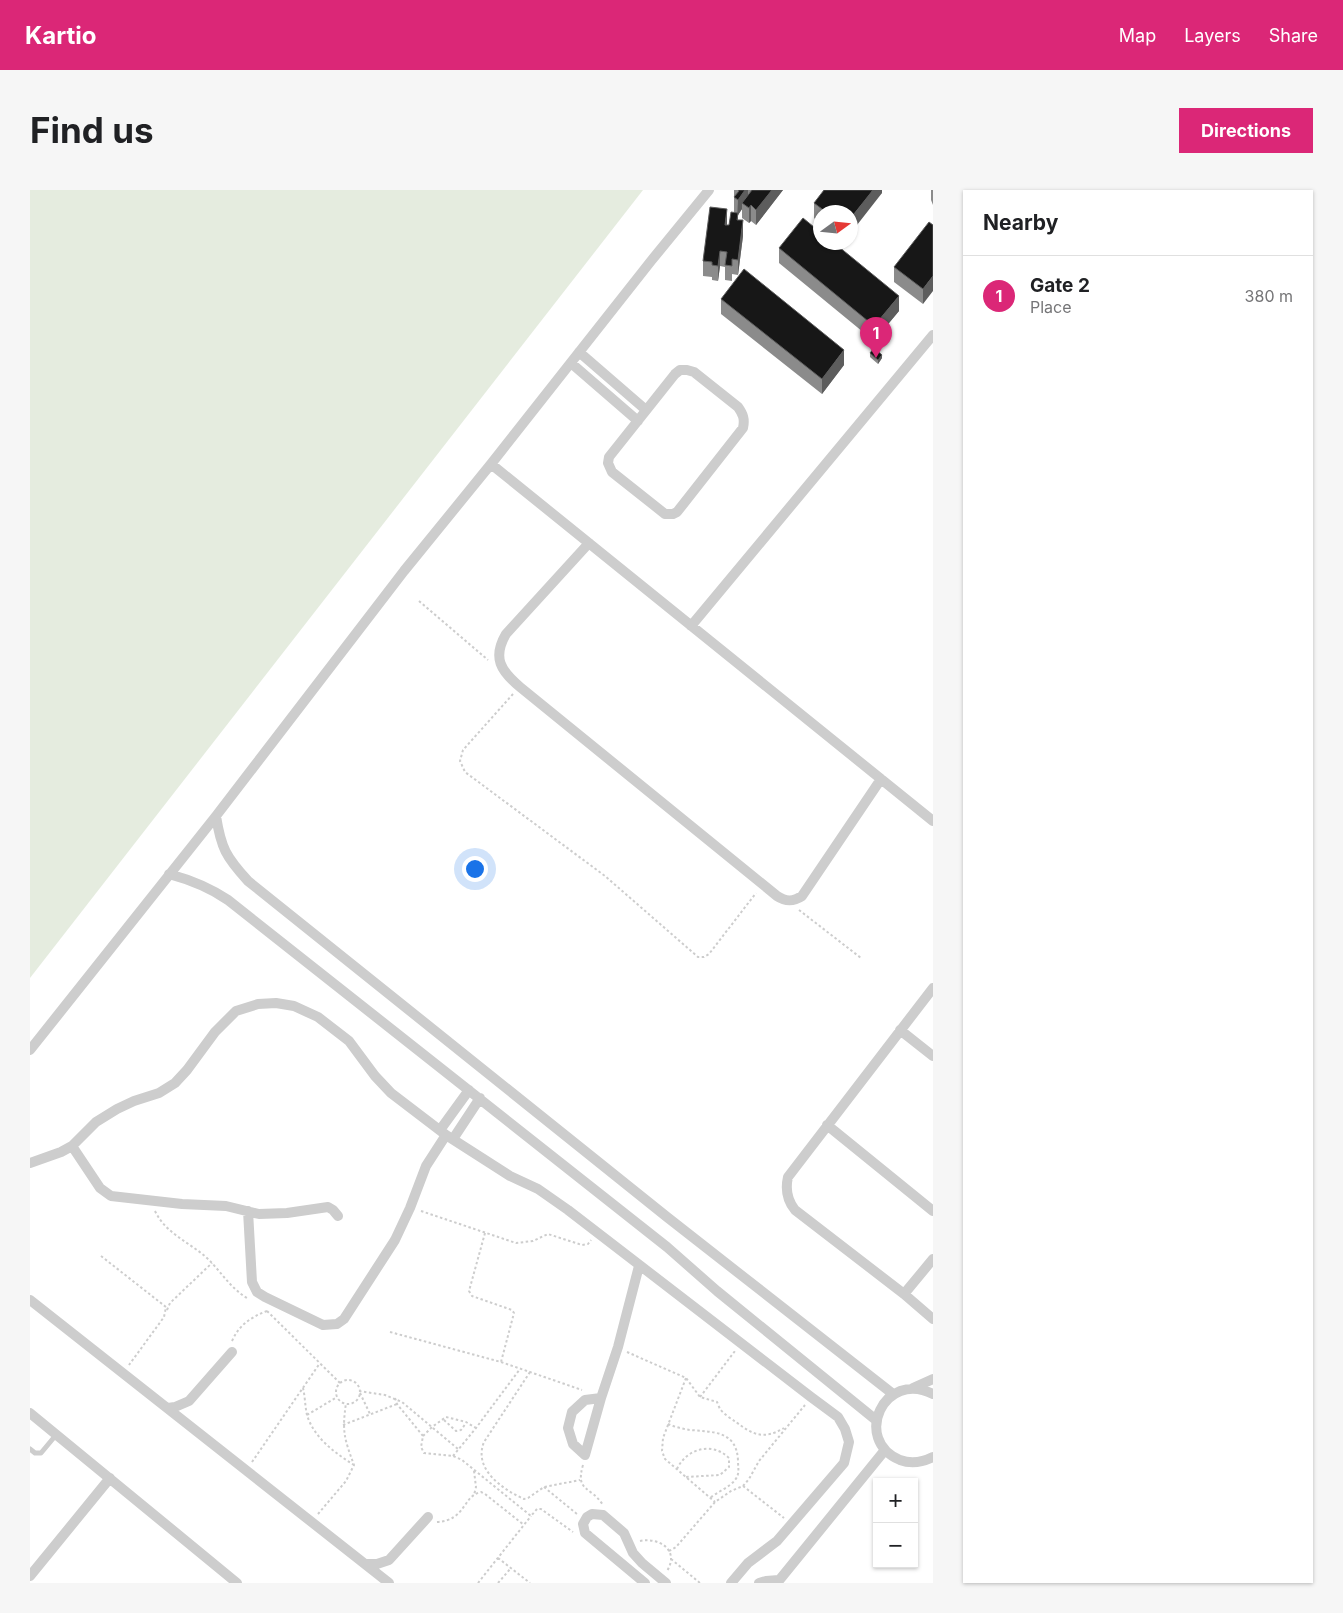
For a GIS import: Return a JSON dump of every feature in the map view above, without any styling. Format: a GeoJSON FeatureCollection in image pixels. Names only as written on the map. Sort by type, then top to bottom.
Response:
{"type":"FeatureCollection","features":[{"type":"Feature","properties":{"kind":"street"},"geometry":{"type":"LineString","coordinates":[[30,1050],[216,816],[404,571],[709,190]]}},
{"type":"Feature","properties":{"kind":"street"},"geometry":{"type":"LineString","coordinates":[[691,626],[933,335]]}},
{"type":"Feature","properties":{"kind":"street"},"geometry":{"type":"LineString","coordinates":[[579,352],[646,410]]}},
{"type":"Feature","properties":{"kind":"street"},"geometry":{"type":"LineString","coordinates":[[570,363],[638,420]]}},
{"type":"Feature","properties":{"kind":"street"},"geometry":{"type":"LineString","coordinates":[[680,370],[687,370],[694,372],[738,407],[744,420],[743,428],[677,512],[665,514],[609,468],[610,458],[638,420],[675,374],[680,370]]}},
{"type":"Feature","properties":{"kind":"street"},"geometry":{"type":"LineString","coordinates":[[491,464],[933,821]]}},
{"type":"Feature","properties":{"kind":"street"},"geometry":{"type":"LineString","coordinates":[[589,543],[530,607],[503,640],[500,658],[505,675],[763,884],[787,901],[792,901],[802,896],[881,780]]}},
{"type":"Feature","properties":{"kind":"street"},"geometry":{"type":"LineString","coordinates":[[216,816],[220,840],[231,862],[248,881],[674,1223],[893,1394]]}},
{"type":"Feature","properties":{"kind":"street"},"geometry":{"type":"LineString","coordinates":[[169,874],[190,879],[228,900],[667,1247],[717,1291],[876,1420]]}},
{"type":"Feature","properties":{"kind":"street"},"geometry":{"type":"LineString","coordinates":[[933,988],[827,1125],[788,1178],[786,1186],[790,1204],[795,1210],[904,1294],[933,1319]]}},
{"type":"Feature","properties":{"kind":"street"},"geometry":{"type":"LineString","coordinates":[[30,1163],[72,1146],[96,1122],[116,1109],[159,1093],[175,1083],[230,1014],[242,1008],[267,1003],[294,1006],[318,1017],[349,1041],[382,1085],[446,1135],[510,1176],[538,1188],[812,1397],[842,1423],[848,1436],[848,1449],[844,1463],[777,1541],[748,1563],[730,1583]]}},
{"type":"Feature","properties":{"kind":"street"},"geometry":{"type":"LineString","coordinates":[[900,1030],[933,1056]]}},
{"type":"Feature","properties":{"kind":"street"},"geometry":{"type":"LineString","coordinates":[[248,1211],[252,1282],[257,1292],[323,1324],[337,1324],[348,1314],[395,1240],[426,1166],[446,1135],[469,1090]]}},
{"type":"Feature","properties":{"kind":"street"},"geometry":{"type":"LineString","coordinates":[[446,1135],[480,1098]]}},
{"type":"Feature","properties":{"kind":"street"},"geometry":{"type":"LineString","coordinates":[[827,1125],[933,1210]]}},
{"type":"Feature","properties":{"kind":"street"},"geometry":{"type":"LineString","coordinates":[[72,1146],[105,1192],[111,1196],[226,1206],[259,1214],[328,1207],[338,1216]]}},
{"type":"Feature","properties":{"kind":"street"},"geometry":{"type":"LineString","coordinates":[[904,1294],[933,1259]]}},
{"type":"Feature","properties":{"kind":"street"},"geometry":{"type":"LineString","coordinates":[[601,1398],[585,1400],[572,1412],[568,1428],[573,1444],[585,1455],[618,1347],[639,1266]]}},
{"type":"Feature","properties":{"kind":"street"},"geometry":{"type":"LineString","coordinates":[[30,1300],[390,1583]]}},
{"type":"Feature","properties":{"kind":"street"},"geometry":{"type":"LineString","coordinates":[[168,1408],[189,1401],[229,1356]]}},
{"type":"Feature","properties":{"kind":"street"},"geometry":{"type":"LineString","coordinates":[[913,1388],[933,1379]]}},
{"type":"Feature","properties":{"kind":"street"},"geometry":{"type":"LineString","coordinates":[[933,1394],[923,1389],[903,1389],[893,1394],[882,1406],[876,1420],[878,1436],[891,1455],[905,1462],[916,1462],[933,1457]]}},
{"type":"Feature","properties":{"kind":"street"},"geometry":{"type":"LineString","coordinates":[[189,1401],[192,1427]]}},
{"type":"Feature","properties":{"kind":"street"},"geometry":{"type":"LineString","coordinates":[[30,1413],[236,1583]]}},
{"type":"Feature","properties":{"kind":"street"},"geometry":{"type":"LineString","coordinates":[[759,1583],[766,1580],[778,1581],[886,1450]]}},
{"type":"Feature","properties":{"kind":"street"},"geometry":{"type":"LineString","coordinates":[[30,1576],[110,1478]]}},
{"type":"Feature","properties":{"kind":"street"},"geometry":{"type":"LineString","coordinates":[[645,1583],[590,1537],[583,1529],[584,1520],[592,1514],[603,1516],[624,1533],[630,1547],[642,1563],[663,1581]]}},
{"type":"Feature","properties":{"kind":"street"},"geometry":{"type":"LineString","coordinates":[[365,1564],[377,1564],[389,1560],[425,1520]]}},
{"type":"Feature","properties":{"kind":"street"},"geometry":{"type":"LineString","coordinates":[[617,1560],[630,1547]]}},
{"type":"Feature","properties":{"kind":"street"},"geometry":{"type":"LineString","coordinates":[[389,1560],[388,1572],[390,1583]]}},
{"type":"Feature","properties":{"kind":"lane"},"geometry":{"type":"LineString","coordinates":[[30,1449],[38,1454],[41,1453],[56,1434]]}},
{"type":"Feature","properties":{"kind":"path"},"geometry":{"type":"LineString","coordinates":[[419,601],[491,663]]}},
{"type":"Feature","properties":{"kind":"path"},"geometry":{"type":"LineString","coordinates":[[520,687],[463,750],[460,761],[465,772],[605,876],[698,957],[704,957],[709,954],[763,884]]}},
{"type":"Feature","properties":{"kind":"path"},"geometry":{"type":"LineString","coordinates":[[787,901],[861,958]]}},
{"type":"Feature","properties":{"kind":"path"},"geometry":{"type":"LineString","coordinates":[[152,1200],[158,1217],[170,1231],[195,1248],[212,1263],[229,1284],[252,1300]]}},
{"type":"Feature","properties":{"kind":"path"},"geometry":{"type":"LineString","coordinates":[[410,1208],[516,1243],[533,1241],[548,1234],[582,1245],[590,1242],[594,1231]]}},
{"type":"Feature","properties":{"kind":"path"},"geometry":{"type":"LineString","coordinates":[[485,1233],[468,1291],[472,1296],[512,1310],[514,1313],[500,1362]]}},
{"type":"Feature","properties":{"kind":"path"},"geometry":{"type":"LineString","coordinates":[[101,1256],[163,1304],[166,1312]]}},
{"type":"Feature","properties":{"kind":"path"},"geometry":{"type":"LineString","coordinates":[[123,1373],[164,1317],[170,1302],[212,1263]]}},
{"type":"Feature","properties":{"kind":"path"},"geometry":{"type":"LineString","coordinates":[[262,1304],[340,1383]]}},
{"type":"Feature","properties":{"kind":"path"},"geometry":{"type":"LineString","coordinates":[[229,1356],[229,1346],[240,1329],[255,1316],[268,1311]]}},
{"type":"Feature","properties":{"kind":"path"},"geometry":{"type":"LineString","coordinates":[[390,1332],[520,1368],[584,1391]]}},
{"type":"Feature","properties":{"kind":"path"},"geometry":{"type":"LineString","coordinates":[[700,1397],[741,1344]]}},
{"type":"Feature","properties":{"kind":"path"},"geometry":{"type":"LineString","coordinates":[[618,1347],[686,1378],[700,1397],[717,1402],[720,1409],[750,1433],[763,1436],[775,1434],[786,1427]]}},
{"type":"Feature","properties":{"kind":"path"},"geometry":{"type":"LineString","coordinates":[[246,1470],[320,1363]]}},
{"type":"Feature","properties":{"kind":"path"},"geometry":{"type":"LineString","coordinates":[[452,1456],[476,1428],[520,1368]]}},
{"type":"Feature","properties":{"kind":"path"},"geometry":{"type":"LineString","coordinates":[[530,1372],[484,1442],[481,1453],[486,1471],[497,1483],[521,1498],[528,1498],[544,1487],[580,1480]]}},
{"type":"Feature","properties":{"kind":"path"},"geometry":{"type":"LineString","coordinates":[[686,1378],[662,1442],[662,1451],[666,1459],[715,1502]]}},
{"type":"Feature","properties":{"kind":"path"},"geometry":{"type":"LineString","coordinates":[[337,1397],[337,1388],[340,1383],[352,1380],[356,1383],[370,1414]]}},
{"type":"Feature","properties":{"kind":"path"},"geometry":{"type":"LineString","coordinates":[[303,1387],[307,1415],[318,1436],[334,1453],[354,1465]]}},
{"type":"Feature","properties":{"kind":"path"},"geometry":{"type":"LineString","coordinates":[[359,1391],[394,1398],[408,1407],[458,1448]]}},
{"type":"Feature","properties":{"kind":"path"},"geometry":{"type":"LineString","coordinates":[[337,1397],[346,1403],[353,1402],[359,1391]]}},
{"type":"Feature","properties":{"kind":"path"},"geometry":{"type":"LineString","coordinates":[[307,1415],[337,1397]]}},
{"type":"Feature","properties":{"kind":"path"},"geometry":{"type":"LineString","coordinates":[[669,1551],[676,1546],[715,1502],[730,1491],[743,1486],[759,1461],[812,1397]]}},
{"type":"Feature","properties":{"kind":"path"},"geometry":{"type":"LineString","coordinates":[[394,1398],[423,1436]]}},
{"type":"Feature","properties":{"kind":"path"},"geometry":{"type":"LineString","coordinates":[[312,1522],[346,1481],[354,1465],[344,1438],[343,1425],[346,1403]]}},
{"type":"Feature","properties":{"kind":"path"},"geometry":{"type":"LineString","coordinates":[[343,1425],[397,1404]]}},
{"type":"Feature","properties":{"kind":"path"},"geometry":{"type":"LineString","coordinates":[[476,1428],[466,1422],[446,1417],[423,1436],[421,1447],[424,1453],[452,1456],[462,1460],[531,1516]]}},
{"type":"Feature","properties":{"kind":"path"},"geometry":{"type":"LineString","coordinates":[[444,1420],[456,1431],[461,1430],[466,1422]]}},
{"type":"Feature","properties":{"kind":"path"},"geometry":{"type":"LineString","coordinates":[[668,1424],[683,1429],[707,1430],[719,1433],[729,1439],[736,1448],[739,1473],[736,1479],[710,1498]]}},
{"type":"Feature","properties":{"kind":"path"},"geometry":{"type":"LineString","coordinates":[[677,1469],[680,1461],[695,1450],[712,1449],[724,1453],[729,1458],[729,1467],[724,1473],[686,1477]]}},
{"type":"Feature","properties":{"kind":"path"},"geometry":{"type":"LineString","coordinates":[[585,1455],[580,1480],[602,1503],[604,1508],[603,1516]]}},
{"type":"Feature","properties":{"kind":"path"},"geometry":{"type":"LineString","coordinates":[[425,1520],[451,1520],[456,1517],[474,1495],[476,1478],[473,1470]]}},
{"type":"Feature","properties":{"kind":"path"},"geometry":{"type":"LineString","coordinates":[[743,1486],[791,1523]]}},
{"type":"Feature","properties":{"kind":"path"},"geometry":{"type":"LineString","coordinates":[[544,1487],[584,1520]]}},
{"type":"Feature","properties":{"kind":"path"},"geometry":{"type":"LineString","coordinates":[[474,1495],[481,1492],[485,1494],[524,1525]]}},
{"type":"Feature","properties":{"kind":"path"},"geometry":{"type":"LineString","coordinates":[[478,1583],[537,1509],[541,1509],[571,1531],[590,1537]]}},
{"type":"Feature","properties":{"kind":"path"},"geometry":{"type":"LineString","coordinates":[[630,1547],[641,1541],[654,1540],[661,1543],[669,1551],[671,1560],[669,1570],[663,1581]]}},
{"type":"Feature","properties":{"kind":"path"},"geometry":{"type":"LineString","coordinates":[[498,1558],[530,1583]]}},
{"type":"Feature","properties":{"kind":"path"},"geometry":{"type":"LineString","coordinates":[[671,1560],[700,1583]]}},
{"type":"Feature","properties":{"kind":"path"},"geometry":{"type":"LineString","coordinates":[[498,1583],[510,1568]]}},
{"type":"Feature","properties":{"kind":"shaded area"},"geometry":{"type":"Polygon","coordinates":[[[30,190],[643,190],[30,978],[30,190]]]}},
{"type":"Feature","properties":{"kind":"building"},"geometry":{"type":"Polygon","coordinates":[[[738,190],[745,190],[738,200],[734,197],[738,190]]]}},
{"type":"Feature","properties":{"kind":"building"},"geometry":{"type":"Polygon","coordinates":[[[752,190],[772,190],[756,210],[751,205],[749,208],[742,203],[752,190]]]}},
{"type":"Feature","properties":{"kind":"building"},"geometry":{"type":"Polygon","coordinates":[[[824,190],[873,190],[858,209],[858,205],[817,205],[814,203],[824,190]]]}},
{"type":"Feature","properties":{"kind":"building"},"geometry":{"type":"Polygon","coordinates":[[[710,207],[727,209],[725,225],[729,225],[731,212],[738,213],[737,220],[743,220],[738,260],[732,259],[732,266],[725,265],[727,252],[720,251],[718,266],[712,265],[712,262],[703,261],[710,207]]]}},
{"type":"Feature","properties":{"kind":"building"},"geometry":{"type":"Polygon","coordinates":[[[803,218],[813,226],[813,250],[843,250],[899,296],[874,326],[779,248],[803,218]]]}},
{"type":"Feature","properties":{"kind":"building"},"geometry":{"type":"Polygon","coordinates":[[[929,222],[933,225],[933,276],[923,289],[894,267],[929,222]]]}},
{"type":"Feature","properties":{"kind":"building"},"geometry":{"type":"Polygon","coordinates":[[[744,269],[844,350],[822,379],[721,299],[744,269]]]}},
{"type":"Feature","properties":{"kind":"building"},"geometry":{"type":"Polygon","coordinates":[[[874,348],[882,355],[878,360],[870,353],[874,348]]]}},
{"type":"Feature","properties":{"kind":"place","name":"Gate 2"},"geometry":{"type":"Point","coordinates":[876,358]}}]}
